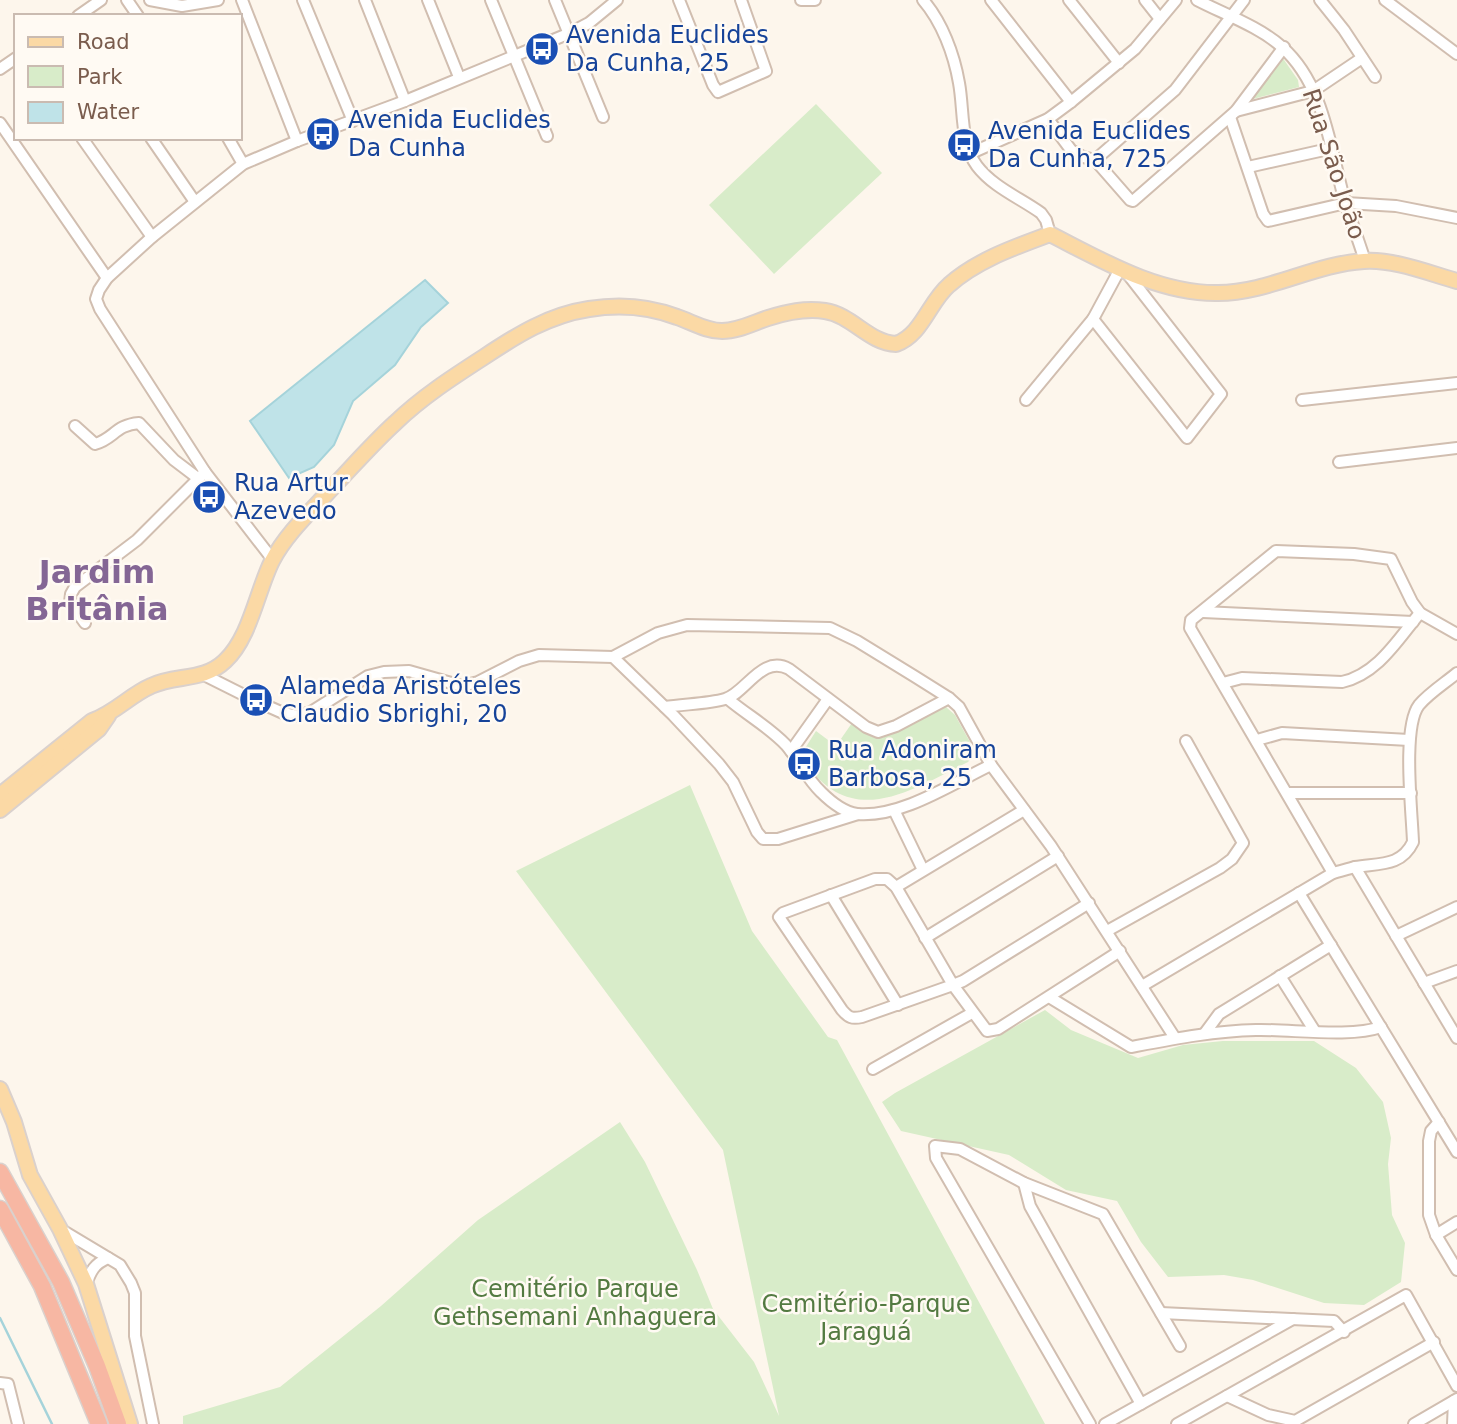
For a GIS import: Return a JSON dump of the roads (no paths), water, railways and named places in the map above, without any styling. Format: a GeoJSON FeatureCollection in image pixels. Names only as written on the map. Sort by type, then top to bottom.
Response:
{"type":"FeatureCollection","features":[{"type":"Feature","properties":{"kind":"highway"},"geometry":{"type":"LineString","coordinates":[[0,1172],[61,1282],[97,1366],[118,1424]]}},
{"type":"Feature","properties":{"kind":"highway"},"geometry":{"type":"LineString","coordinates":[[0,1209],[42,1286],[99,1424]]}},
{"type":"Feature","properties":{"kind":"main road"},"geometry":{"type":"LineString","coordinates":[[0,795],[92,721],[108,716],[149,686],[204,675],[226,660],[235,648],[273,560],[320,501],[396,421],[440,385],[515,336],[550,318],[590,308],[639,306],[721,331],[740,328],[780,314],[810,309],[845,317],[876,338],[896,344],[911,335],[942,291],[963,274],[995,256],[1050,234],[1122,269],[1191,292],[1238,292],[1365,261],[1391,264],[1457,281]]}},
{"type":"Feature","properties":{"kind":"main road"},"geometry":{"type":"LineString","coordinates":[[0,810],[99,729],[108,716]]}},
{"type":"Feature","properties":{"kind":"main road"},"geometry":{"type":"LineString","coordinates":[[0,1089],[14,1122],[30,1175],[60,1228],[86,1284],[130,1424]]}},
{"type":"Feature","properties":{"kind":"street"},"geometry":{"type":"LineString","coordinates":[[81,14],[101,0]]}},
{"type":"Feature","properties":{"kind":"street"},"geometry":{"type":"LineString","coordinates":[[150,0],[184,11],[218,0]]}},
{"type":"Feature","properties":{"kind":"street"},"geometry":{"type":"LineString","coordinates":[[242,0],[297,141]]}},
{"type":"Feature","properties":{"kind":"street"},"geometry":{"type":"LineString","coordinates":[[303,0],[353,121]]}},
{"type":"Feature","properties":{"kind":"street"},"geometry":{"type":"LineString","coordinates":[[365,0],[405,101]]}},
{"type":"Feature","properties":{"kind":"street"},"geometry":{"type":"LineString","coordinates":[[428,0],[460,77]]}},
{"type":"Feature","properties":{"kind":"street"},"geometry":{"type":"LineString","coordinates":[[491,0],[547,136]]}},
{"type":"Feature","properties":{"kind":"street"},"geometry":{"type":"LineString","coordinates":[[555,0],[603,117]]}},
{"type":"Feature","properties":{"kind":"street"},"geometry":{"type":"LineString","coordinates":[[273,560],[202,475],[100,309],[96,299],[99,290],[107,278],[152,237],[243,164],[570,33],[589,23],[617,0]]}},
{"type":"Feature","properties":{"kind":"street"},"geometry":{"type":"LineString","coordinates":[[679,0],[718,92],[765,72],[741,0]]}},
{"type":"Feature","properties":{"kind":"street"},"geometry":{"type":"LineString","coordinates":[[802,0],[815,0]]}},
{"type":"Feature","properties":{"kind":"street"},"geometry":{"type":"LineString","coordinates":[[923,0],[936,17],[954,62],[969,153],[993,183],[1041,213],[1046,219],[1050,234]]}},
{"type":"Feature","properties":{"kind":"street"},"geometry":{"type":"LineString","coordinates":[[991,0],[1071,102]]}},
{"type":"Feature","properties":{"kind":"street"},"geometry":{"type":"LineString","coordinates":[[1069,0],[1119,63]]}},
{"type":"Feature","properties":{"kind":"street"},"geometry":{"type":"LineString","coordinates":[[1145,0],[1160,19]]}},
{"type":"Feature","properties":{"kind":"street"},"geometry":{"type":"LineString","coordinates":[[969,153],[1048,119],[1135,49],[1176,0]]}},
{"type":"Feature","properties":{"kind":"street","name":"Rua São João"},"geometry":{"type":"LineString","coordinates":[[1197,0],[1271,38],[1284,47],[1294,60],[1313,91],[1333,148],[1346,203],[1365,261]]}},
{"type":"Feature","properties":{"kind":"street"},"geometry":{"type":"LineString","coordinates":[[1095,160],[1170,96],[1244,0]]}},
{"type":"Feature","properties":{"kind":"street"},"geometry":{"type":"LineString","coordinates":[[1320,0],[1375,77]]}},
{"type":"Feature","properties":{"kind":"street"},"geometry":{"type":"LineString","coordinates":[[1385,0],[1398,4],[1457,54]]}},
{"type":"Feature","properties":{"kind":"street"},"geometry":{"type":"LineString","coordinates":[[1048,119],[1071,150],[1095,160],[1130,201],[1133,201],[1233,114],[1284,47]]}},
{"type":"Feature","properties":{"kind":"street"},"geometry":{"type":"LineString","coordinates":[[1233,114],[1313,91],[1362,58]]}},
{"type":"Feature","properties":{"kind":"street"},"geometry":{"type":"LineString","coordinates":[[1233,114],[1263,214],[1269,221],[1346,203],[1396,206],[1457,218]]}},
{"type":"Feature","properties":{"kind":"street"},"geometry":{"type":"LineString","coordinates":[[0,124],[107,278]]}},
{"type":"Feature","properties":{"kind":"street"},"geometry":{"type":"LineString","coordinates":[[83,140],[152,237]]}},
{"type":"Feature","properties":{"kind":"street"},"geometry":{"type":"LineString","coordinates":[[152,140],[195,202]]}},
{"type":"Feature","properties":{"kind":"street"},"geometry":{"type":"LineString","coordinates":[[229,140],[243,164]]}},
{"type":"Feature","properties":{"kind":"street"},"geometry":{"type":"LineString","coordinates":[[1248,167],[1333,148]]}},
{"type":"Feature","properties":{"kind":"street"},"geometry":{"type":"LineString","coordinates":[[1026,400],[1093,319],[1122,269],[1221,394],[1187,438],[1093,319]]}},
{"type":"Feature","properties":{"kind":"street"},"geometry":{"type":"LineString","coordinates":[[1302,400],[1457,383]]}},
{"type":"Feature","properties":{"kind":"street"},"geometry":{"type":"LineString","coordinates":[[75,426],[95,444],[104,442],[125,424],[139,423],[174,460],[202,475]]}},
{"type":"Feature","properties":{"kind":"street"},"geometry":{"type":"LineString","coordinates":[[1339,463],[1457,448]]}},
{"type":"Feature","properties":{"kind":"street"},"geometry":{"type":"LineString","coordinates":[[85,623],[70,602],[75,587],[137,540],[202,475]]}},
{"type":"Feature","properties":{"kind":"street"},"geometry":{"type":"LineString","coordinates":[[1333,873],[1191,628],[1191,620],[1276,551],[1354,554],[1391,559],[1417,618]]}},
{"type":"Feature","properties":{"kind":"street"},"geometry":{"type":"LineString","coordinates":[[1203,612],[1417,618],[1457,634]]}},
{"type":"Feature","properties":{"kind":"street"},"geometry":{"type":"LineString","coordinates":[[1223,683],[1242,678],[1342,682],[1350,680],[1375,666],[1417,618]]}},
{"type":"Feature","properties":{"kind":"street"},"geometry":{"type":"LineString","coordinates":[[204,675],[283,713],[297,716],[312,712],[368,676],[384,672],[409,671],[462,686],[478,682],[539,655],[613,657],[658,633],[687,625],[818,626],[844,634],[949,698],[959,707],[991,765],[1058,856],[1175,1038]]}},
{"type":"Feature","properties":{"kind":"street"},"geometry":{"type":"LineString","coordinates":[[613,657],[726,772],[757,832],[764,839],[778,839],[858,814],[894,810],[991,765]]}},
{"type":"Feature","properties":{"kind":"street"},"geometry":{"type":"LineString","coordinates":[[665,707],[728,699],[768,667],[778,665],[789,669],[866,727],[878,732],[896,726],[949,698]]}},
{"type":"Feature","properties":{"kind":"street"},"geometry":{"type":"LineString","coordinates":[[1142,986],[1333,873],[1393,862],[1408,852],[1413,842],[1409,740],[1412,718],[1419,704],[1457,673]]}},
{"type":"Feature","properties":{"kind":"street"},"geometry":{"type":"LineString","coordinates":[[728,699],[773,732],[791,751],[819,790],[840,807],[858,814]]}},
{"type":"Feature","properties":{"kind":"street"},"geometry":{"type":"LineString","coordinates":[[791,751],[828,699]]}},
{"type":"Feature","properties":{"kind":"street"},"geometry":{"type":"LineString","coordinates":[[1257,740],[1282,733],[1409,740]]}},
{"type":"Feature","properties":{"kind":"street"},"geometry":{"type":"LineString","coordinates":[[1107,931],[1220,868],[1232,859],[1244,843],[1186,741]]}},
{"type":"Feature","properties":{"kind":"street"},"geometry":{"type":"LineString","coordinates":[[1287,793],[1412,793]]}},
{"type":"Feature","properties":{"kind":"street"},"geometry":{"type":"LineString","coordinates":[[894,810],[923,870]]}},
{"type":"Feature","properties":{"kind":"street"},"geometry":{"type":"LineString","coordinates":[[896,887],[1024,810]]}},
{"type":"Feature","properties":{"kind":"street"},"geometry":{"type":"LineString","coordinates":[[925,938],[1058,856]]}},
{"type":"Feature","properties":{"kind":"street"},"geometry":{"type":"LineString","coordinates":[[1355,867],[1456,1036]]}},
{"type":"Feature","properties":{"kind":"street"},"geometry":{"type":"LineString","coordinates":[[1089,903],[981,971],[953,985],[852,1019],[846,1015],[780,919],[781,914],[831,895],[879,878],[887,879],[896,887],[953,985],[987,1031],[999,1029],[1120,951]]}},
{"type":"Feature","properties":{"kind":"street"},"geometry":{"type":"LineString","coordinates":[[1299,893],[1457,1152]]}},
{"type":"Feature","properties":{"kind":"street"},"geometry":{"type":"LineString","coordinates":[[831,895],[898,1005]]}},
{"type":"Feature","properties":{"kind":"street"},"geometry":{"type":"LineString","coordinates":[[1396,936],[1457,906]]}},
{"type":"Feature","properties":{"kind":"street"},"geometry":{"type":"LineString","coordinates":[[1205,1033],[1219,1014],[1331,945]]}},
{"type":"Feature","properties":{"kind":"street"},"geometry":{"type":"LineString","coordinates":[[1424,983],[1457,971]]}},
{"type":"Feature","properties":{"kind":"street"},"geometry":{"type":"LineString","coordinates":[[1280,976],[1314,1030]]}},
{"type":"Feature","properties":{"kind":"street"},"geometry":{"type":"LineString","coordinates":[[1049,997],[1131,1047],[1205,1033],[1254,1030],[1360,1032],[1381,1027]]}},
{"type":"Feature","properties":{"kind":"street"},"geometry":{"type":"LineString","coordinates":[[873,1069],[972,1013]]}},
{"type":"Feature","properties":{"kind":"street"},"geometry":{"type":"LineString","coordinates":[[1439,1122],[1431,1131],[1429,1141],[1429,1209],[1436,1235],[1455,1263]]}},
{"type":"Feature","properties":{"kind":"street"},"geometry":{"type":"LineString","coordinates":[[1090,1424],[936,1158],[935,1146],[960,1149],[1024,1184],[1104,1214],[1180,1346]]}},
{"type":"Feature","properties":{"kind":"street"},"geometry":{"type":"LineString","coordinates":[[1024,1184],[1030,1206],[1141,1404]]}},
{"type":"Feature","properties":{"kind":"street"},"geometry":{"type":"LineString","coordinates":[[1436,1235],[1457,1222]]}},
{"type":"Feature","properties":{"kind":"street"},"geometry":{"type":"LineString","coordinates":[[60,1228],[120,1265],[135,1293],[135,1336],[153,1424]]}},
{"type":"Feature","properties":{"kind":"street"},"geometry":{"type":"LineString","coordinates":[[86,1284],[98,1262],[108,1258]]}},
{"type":"Feature","properties":{"kind":"street"},"geometry":{"type":"LineString","coordinates":[[1177,1424],[1406,1295],[1457,1386]]}},
{"type":"Feature","properties":{"kind":"street"},"geometry":{"type":"LineString","coordinates":[[1161,1313],[1334,1321],[1344,1332]]}},
{"type":"Feature","properties":{"kind":"street"},"geometry":{"type":"LineString","coordinates":[[1105,1424],[1293,1319]]}},
{"type":"Feature","properties":{"kind":"street"},"geometry":{"type":"LineString","coordinates":[[1227,1396],[1269,1415],[1295,1421],[1434,1342]]}},
{"type":"Feature","properties":{"kind":"street"},"geometry":{"type":"LineString","coordinates":[[0,1383],[8,1384],[18,1424]]}},
{"type":"Feature","properties":{"kind":"street"},"geometry":{"type":"LineString","coordinates":[[1414,1424],[1455,1400]]}},
{"type":"Feature","properties":{"kind":"street"},"geometry":{"type":"LineString","coordinates":[[1453,1424],[1455,1400]]}},
{"type":"Feature","properties":{"kind":"water"},"geometry":{"type":"Polygon","coordinates":[[[425,280],[448,303],[421,327],[395,365],[353,401],[334,445],[314,467],[289,478],[250,421],[425,280]]]}},
{"type":"Feature","properties":{"kind":"waterway"},"geometry":{"type":"LineString","coordinates":[[0,1318],[52,1424]]}},
{"type":"Feature","properties":{"kind":"place","name":"Avenida Euclides Da Cunha, 25"},"geometry":{"type":"Point","coordinates":[542,49]}},
{"type":"Feature","properties":{"kind":"place","name":"Avenida Euclides Da Cunha"},"geometry":{"type":"Point","coordinates":[323,134]}},
{"type":"Feature","properties":{"kind":"place","name":"Avenida Euclides Da Cunha, 725"},"geometry":{"type":"Point","coordinates":[964,145]}},
{"type":"Feature","properties":{"kind":"place","name":"Rua Artur Azevedo"},"geometry":{"type":"Point","coordinates":[209,497]}},
{"type":"Feature","properties":{"kind":"place","name":"Alameda Aristóteles Claudio Sbrighi, 20"},"geometry":{"type":"Point","coordinates":[256,700]}},
{"type":"Feature","properties":{"kind":"place","name":"Rua Adoniram Barbosa, 25"},"geometry":{"type":"Point","coordinates":[804,764]}},
{"type":"Feature","properties":{"kind":"district","name":"Jardim Britânia"},"geometry":{"type":"Point","coordinates":[97,590]}},
{"type":"Feature","properties":{"kind":"park label","name":"Cemitério Parque Gethsemani Anhaguera"},"geometry":{"type":"Point","coordinates":[575,1303]}},
{"type":"Feature","properties":{"kind":"park label","name":"Cemitério-Parque Jaraguá"},"geometry":{"type":"Point","coordinates":[866,1318]}}]}
